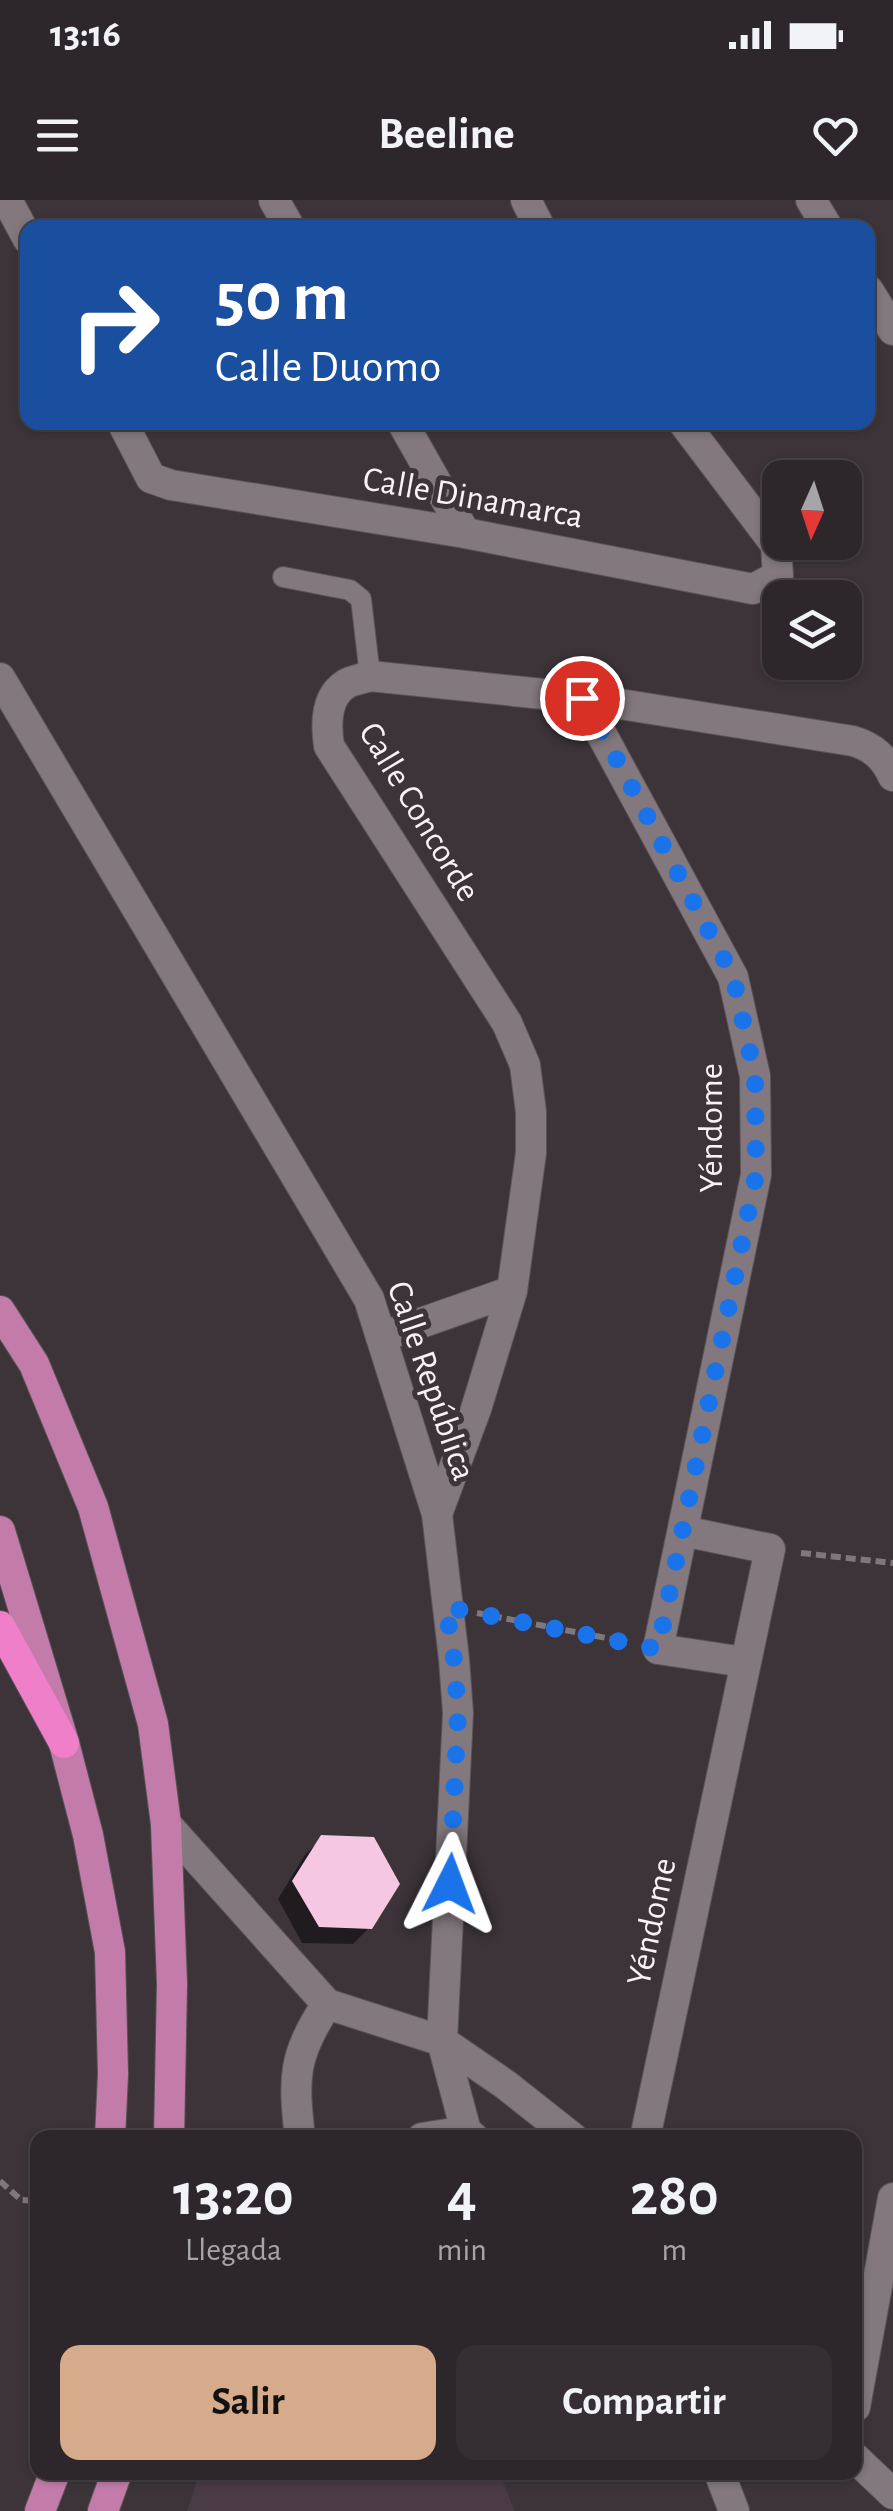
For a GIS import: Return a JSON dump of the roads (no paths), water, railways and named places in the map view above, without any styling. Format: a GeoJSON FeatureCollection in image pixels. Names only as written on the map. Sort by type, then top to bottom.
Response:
{"type":"FeatureCollection","features":[{"type":"Feature","properties":{"kind":"highway"},"geometry":{"type":"LineString","coordinates":[[0,1626],[64,1744]]}},
{"type":"Feature","properties":{"kind":"main road"},"geometry":{"type":"LineString","coordinates":[[0,1311],[34,1364],[93,1507],[153,1724],[166,1824],[172,1984],[168,2130]]}},
{"type":"Feature","properties":{"kind":"main road"},"geometry":{"type":"LineString","coordinates":[[0,1531],[64,1744],[88,1836],[110,1952],[110,2130]]}},
{"type":"Feature","properties":{"kind":"main road"},"geometry":{"type":"LineString","coordinates":[[40,2511],[52,2480]]}},
{"type":"Feature","properties":{"kind":"main road"},"geometry":{"type":"LineString","coordinates":[[103,2511],[114,2480]]}},
{"type":"Feature","properties":{"kind":"street"},"geometry":{"type":"LineString","coordinates":[[7,200],[20,224]]}},
{"type":"Feature","properties":{"kind":"street"},"geometry":{"type":"LineString","coordinates":[[875,301],[893,330]]}},
{"type":"Feature","properties":{"kind":"street","name":"Calle Dinamarca"},"geometry":{"type":"LineString","coordinates":[[126,430],[151,478],[171,486],[465,532],[754,589],[778,576],[776,546],[689,430]]}},
{"type":"Feature","properties":{"kind":"street"},"geometry":{"type":"LineString","coordinates":[[407,430],[465,532]]}},
{"type":"Feature","properties":{"kind":"street","name":"Calle Concorde"},"geometry":{"type":"LineString","coordinates":[[436,1514],[476,1408],[512,1291],[530,1153],[531,1112],[525,1065],[507,1023],[329,746],[326,729],[332,699],[345,684],[370,676],[582,698],[853,741],[879,754],[893,776]]}},
{"type":"Feature","properties":{"kind":"street","name":"Calle República"},"geometry":{"type":"LineString","coordinates":[[0,678],[369,1300],[381,1336],[436,1514],[454,1659],[458,1713],[442,2041],[469,2130]]}},
{"type":"Feature","properties":{"kind":"street","name":"Yéndome"},"geometry":{"type":"LineString","coordinates":[[582,698],[733,976],[755,1076],[756,1175],[658,1649],[744,1662]]}},
{"type":"Feature","properties":{"kind":"street"},"geometry":{"type":"LineString","coordinates":[[381,1336],[512,1291]]}},
{"type":"Feature","properties":{"kind":"street","name":"Yéndome"},"geometry":{"type":"LineString","coordinates":[[646,2130],[770,1549],[683,1531]]}},
{"type":"Feature","properties":{"kind":"street"},"geometry":{"type":"LineString","coordinates":[[166,1824],[326,2004],[442,2041],[563,2130]]}},
{"type":"Feature","properties":{"kind":"street"},"geometry":{"type":"LineString","coordinates":[[299,2130],[294,2086],[299,2060],[309,2031],[326,2004]]}},
{"type":"Feature","properties":{"kind":"street"},"geometry":{"type":"LineString","coordinates":[[862,2368],[893,2198]]}},
{"type":"Feature","properties":{"kind":"street"},"geometry":{"type":"LineString","coordinates":[[862,2465],[893,2494]]}},
{"type":"Feature","properties":{"kind":"street"},"geometry":{"type":"LineString","coordinates":[[722,2480],[734,2511]]}},
{"type":"Feature","properties":{"kind":"lane"},"geometry":{"type":"LineString","coordinates":[[283,577],[350,590],[361,600],[370,676]]}}]}
